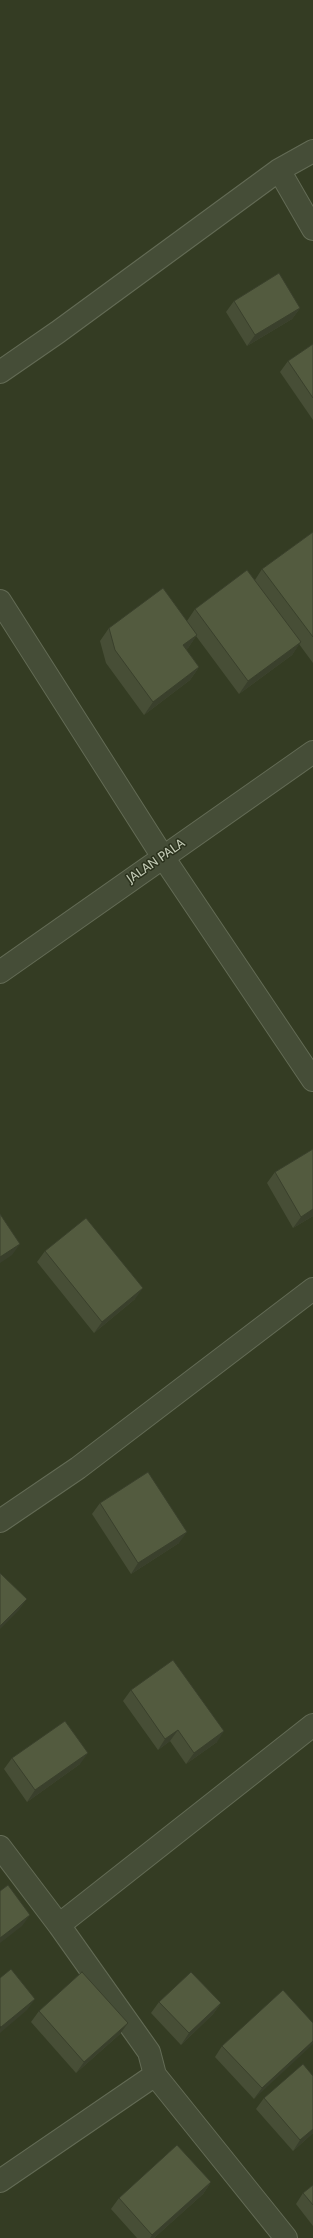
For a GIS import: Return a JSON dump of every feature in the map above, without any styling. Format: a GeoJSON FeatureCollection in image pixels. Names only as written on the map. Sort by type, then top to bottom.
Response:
{"type":"FeatureCollection","features":[{"type":"Feature","properties":{"kind":"street"},"geometry":{"type":"LineString","coordinates":[[0,372],[58,332],[279,170],[313,150]]}},
{"type":"Feature","properties":{"kind":"street"},"geometry":{"type":"LineString","coordinates":[[279,170],[313,229]]}},
{"type":"Feature","properties":{"kind":"street"},"geometry":{"type":"LineString","coordinates":[[0,601],[163,856],[313,1080]]}},
{"type":"Feature","properties":{"kind":"street","name":"JALAN PALA"},"geometry":{"type":"LineString","coordinates":[[0,972],[313,752]]}},
{"type":"Feature","properties":{"kind":"street"},"geometry":{"type":"LineString","coordinates":[[0,1521],[78,1468],[313,1289]]}},
{"type":"Feature","properties":{"kind":"street"},"geometry":{"type":"LineString","coordinates":[[59,1925],[313,1725]]}},
{"type":"Feature","properties":{"kind":"street"},"geometry":{"type":"LineString","coordinates":[[0,1847],[59,1925],[149,2052],[155,2075],[286,2238]]}},
{"type":"Feature","properties":{"kind":"street"},"geometry":{"type":"LineString","coordinates":[[0,2181],[155,2075]]}},
{"type":"Feature","properties":{"kind":"building"},"geometry":{"type":"Polygon","coordinates":[[[279,273],[300,308],[255,335],[234,301],[279,273]]]}},
{"type":"Feature","properties":{"kind":"building"},"geometry":{"type":"Polygon","coordinates":[[[313,344],[313,398],[288,361],[313,344]]]}},
{"type":"Feature","properties":{"kind":"building"},"geometry":{"type":"Polygon","coordinates":[[[313,532],[313,637],[262,569],[313,532]]]}},
{"type":"Feature","properties":{"kind":"building"},"geometry":{"type":"Polygon","coordinates":[[[247,570],[301,642],[248,681],[195,609],[247,570]]]}},
{"type":"Feature","properties":{"kind":"building"},"geometry":{"type":"Polygon","coordinates":[[[163,588],[197,635],[183,645],[199,667],[153,702],[115,650],[109,628],[163,588]]]}},
{"type":"Feature","properties":{"kind":"building"},"geometry":{"type":"Polygon","coordinates":[[[313,1149],[313,1209],[301,1217],[275,1172],[313,1149]]]}},
{"type":"Feature","properties":{"kind":"building"},"geometry":{"type":"Polygon","coordinates":[[[0,1214],[20,1244],[0,1257],[0,1214]]]}},
{"type":"Feature","properties":{"kind":"building"},"geometry":{"type":"Polygon","coordinates":[[[86,1218],[143,1288],[102,1322],[45,1251],[86,1218]]]}},
{"type":"Feature","properties":{"kind":"building"},"geometry":{"type":"Polygon","coordinates":[[[148,1472],[187,1532],[138,1563],[100,1503],[148,1472]]]}},
{"type":"Feature","properties":{"kind":"building"},"geometry":{"type":"Polygon","coordinates":[[[0,1573],[27,1599],[0,1626],[0,1573]]]}},
{"type":"Feature","properties":{"kind":"building"},"geometry":{"type":"Polygon","coordinates":[[[173,1660],[224,1731],[194,1753],[178,1730],[165,1739],[131,1690],[173,1660]]]}},
{"type":"Feature","properties":{"kind":"building"},"geometry":{"type":"Polygon","coordinates":[[[65,1721],[88,1753],[35,1790],[12,1758],[65,1721]]]}},
{"type":"Feature","properties":{"kind":"building"},"geometry":{"type":"Polygon","coordinates":[[[8,1885],[30,1915],[0,1938],[0,1891],[8,1885]]]}},
{"type":"Feature","properties":{"kind":"building"},"geometry":{"type":"Polygon","coordinates":[[[11,1969],[35,1999],[1,2027],[0,1978],[11,1969]]]}},
{"type":"Feature","properties":{"kind":"building"},"geometry":{"type":"Polygon","coordinates":[[[82,1972],[128,2023],[84,2062],[39,2011],[82,1972]]]}},
{"type":"Feature","properties":{"kind":"building"},"geometry":{"type":"Polygon","coordinates":[[[191,1972],[221,2003],[189,2033],[159,2002],[191,1972]]]}},
{"type":"Feature","properties":{"kind":"building"},"geometry":{"type":"Polygon","coordinates":[[[283,1990],[313,2023],[313,2041],[262,2088],[222,2046],[283,1990]]]}},
{"type":"Feature","properties":{"kind":"building"},"geometry":{"type":"Polygon","coordinates":[[[303,2064],[313,2076],[313,2129],[300,2140],[264,2098],[303,2064]]]}},
{"type":"Feature","properties":{"kind":"building"},"geometry":{"type":"Polygon","coordinates":[[[177,2145],[211,2182],[152,2235],[119,2198],[177,2145]]]}},
{"type":"Feature","properties":{"kind":"building"},"geometry":{"type":"Polygon","coordinates":[[[313,2185],[313,2205],[303,2193],[313,2185]]]}}]}
